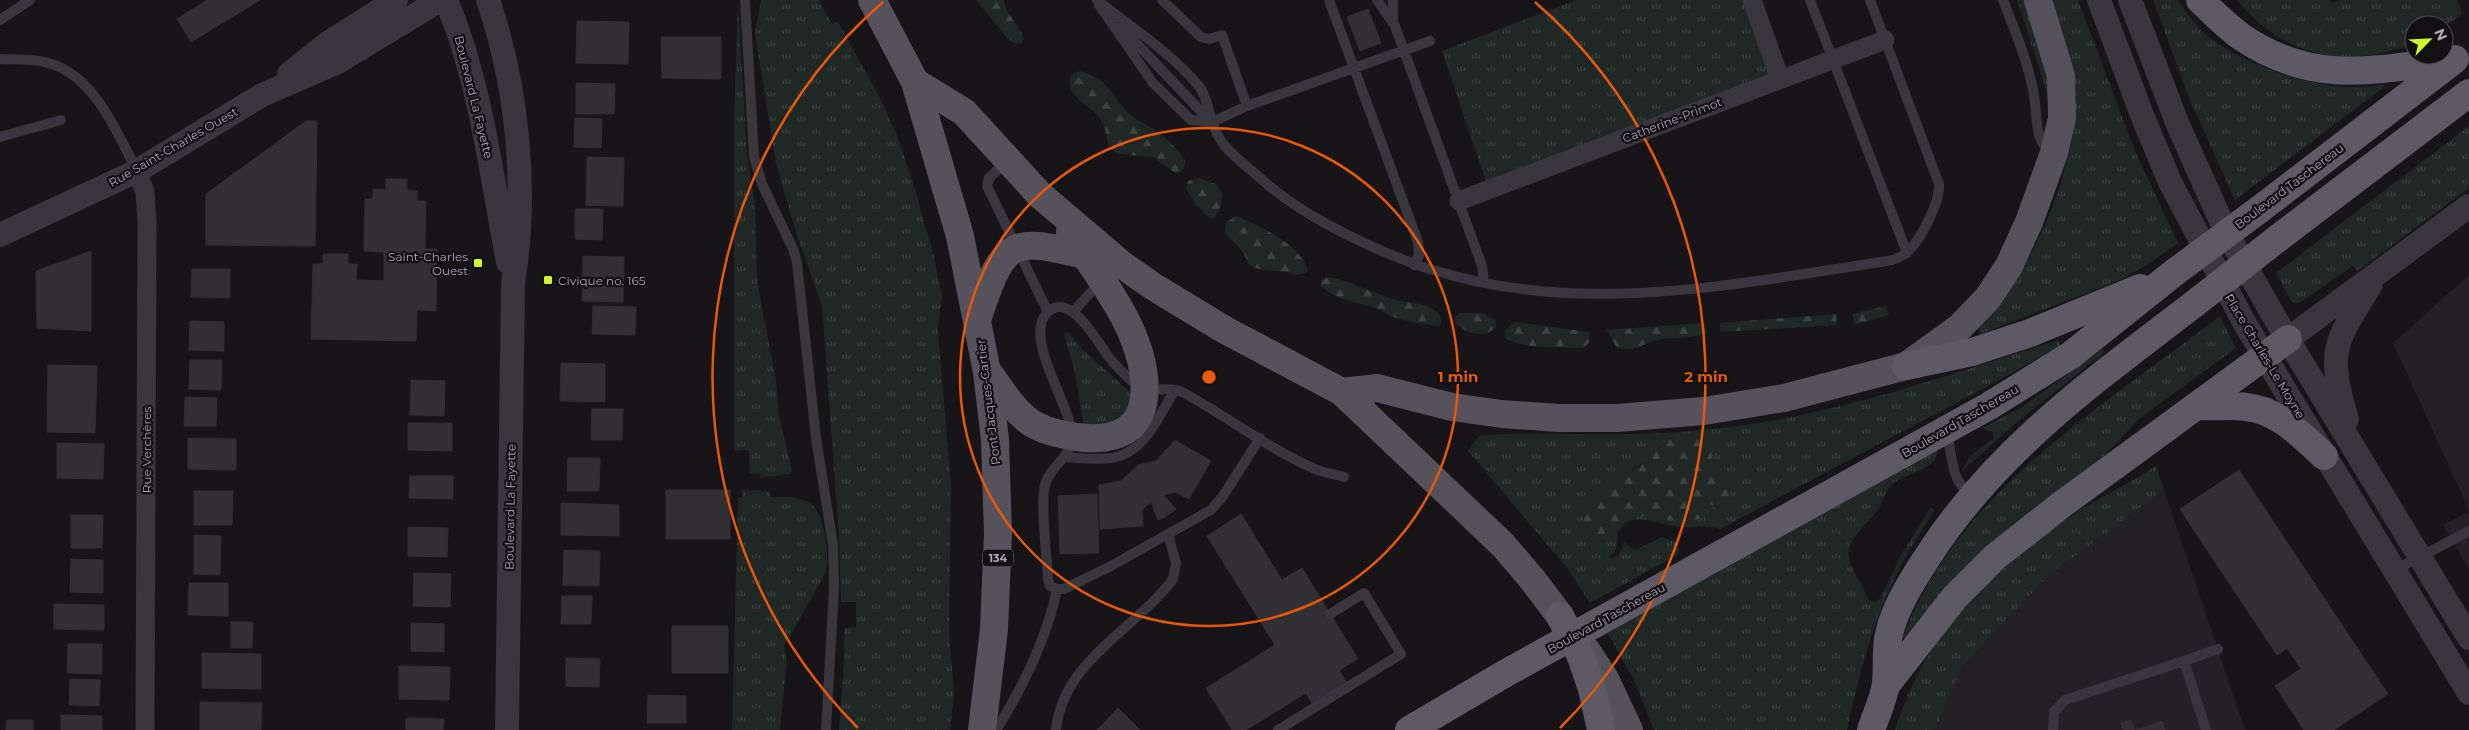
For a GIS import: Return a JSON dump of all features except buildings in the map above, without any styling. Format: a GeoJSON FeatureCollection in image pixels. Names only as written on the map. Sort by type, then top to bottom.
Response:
{"type":"FeatureCollection","features":[{"type":"Feature","properties":{"kind":"highway"},"geometry":{"type":"LineString","coordinates":[[2206,3],[2232,29],[2263,49],[2291,62],[2319,70],[2357,72],[2462,54]]}},
{"type":"Feature","properties":{"kind":"highway","name":"Boulevard Taschereau"},"geometry":{"type":"LineString","coordinates":[[1409,730],[1506,672],[1946,431],[2071,355],[2175,272],[2462,54]]}},
{"type":"Feature","properties":{"kind":"highway"},"geometry":{"type":"LineString","coordinates":[[1871,730],[1886,684],[1889,634],[1897,612],[1918,571],[1971,495],[2003,461],[2054,414],[2277,240],[2469,94]]}},
{"type":"Feature","properties":{"kind":"highway"},"geometry":{"type":"LineString","coordinates":[[1906,366],[1972,352],[2002,342],[2103,304],[2175,272]]}},
{"type":"Feature","properties":{"kind":"highway"},"geometry":{"type":"LineString","coordinates":[[1886,684],[1914,651],[1946,607],[1995,557],[2061,505],[2199,406],[2288,339]]}},
{"type":"Feature","properties":{"kind":"highway"},"geometry":{"type":"LineString","coordinates":[[2199,406],[2237,406],[2262,410],[2287,423],[2324,456]]}},
{"type":"Feature","properties":{"kind":"highway"},"geometry":{"type":"LineString","coordinates":[[1560,616],[1583,652],[1600,730]]}},
{"type":"Feature","properties":{"kind":"main road","name":"Pont Jacques-Cartier"},"geometry":{"type":"LineString","coordinates":[[872,0],[915,82],[955,214],[978,318],[987,372],[995,440],[998,534],[994,629],[982,730]]}},
{"type":"Feature","properties":{"kind":"main road"},"geometry":{"type":"LineString","coordinates":[[1342,392],[1377,388],[1452,407],[1530,416],[1591,418],[1646,416],[1704,412],[1784,398],[1906,366],[1960,327],[1988,298],[2009,266],[2029,222],[2054,154],[2063,106],[2061,76],[2038,0]]}},
{"type":"Feature","properties":{"kind":"main road"},"geometry":{"type":"LineString","coordinates":[[915,82],[964,112],[1007,161],[1056,210],[1111,273],[1141,360],[1144,390],[1138,417],[1124,432],[1104,439],[1068,446],[1052,432],[1028,421],[987,372]]}},
{"type":"Feature","properties":{"kind":"main road"},"geometry":{"type":"LineString","coordinates":[[1056,210],[1084,255]]}},
{"type":"Feature","properties":{"kind":"main road"},"geometry":{"type":"LineString","coordinates":[[978,318],[995,272],[1005,256],[1017,248],[1036,245],[1084,255],[1111,273],[1154,287],[1225,330],[1342,392],[1503,545],[1560,616]]}},
{"type":"Feature","properties":{"kind":"main road"},"geometry":{"type":"LineString","coordinates":[[1583,652],[1612,692],[1629,730]]}},
{"type":"Feature","properties":{"kind":"street","name":"Rue Saint-Charles Ouest"},"geometry":{"type":"LineString","coordinates":[[0,235],[137,171],[262,95],[328,43],[396,0]]}},
{"type":"Feature","properties":{"kind":"street","name":"Rue Saint-Charles Ouest"},"geometry":{"type":"LineString","coordinates":[[262,95],[338,62],[440,0]]}},
{"type":"Feature","properties":{"kind":"street","name":"Boulevard La Fayette"},"geometry":{"type":"LineString","coordinates":[[446,0],[461,42],[476,99],[513,283]]}},
{"type":"Feature","properties":{"kind":"street","name":"Boulevard La Fayette"},"geometry":{"type":"LineString","coordinates":[[488,0],[505,69],[516,132],[520,225],[513,283],[507,730]]}},
{"type":"Feature","properties":{"kind":"street"},"geometry":{"type":"LineString","coordinates":[[1752,0],[1780,79]]}},
{"type":"Feature","properties":{"kind":"street","name":"Place Charles-Le Moyne"},"geometry":{"type":"LineString","coordinates":[[2099,0],[2142,115],[2170,182],[2219,278],[2324,456],[2469,693]]}},
{"type":"Feature","properties":{"kind":"street"},"geometry":{"type":"LineString","coordinates":[[2130,0],[2203,186],[2225,230],[2288,339],[2469,638]]}},
{"type":"Feature","properties":{"kind":"street","name":"Catherine-Primot"},"geometry":{"type":"LineString","coordinates":[[1459,201],[1885,40]]}},
{"type":"Feature","properties":{"kind":"street","name":"Rue Verchères"},"geometry":{"type":"LineString","coordinates":[[137,171],[145,192],[147,222],[145,730]]}},
{"type":"Feature","properties":{"kind":"street"},"geometry":{"type":"LineString","coordinates":[[2288,339],[2469,206]]}},
{"type":"Feature","properties":{"kind":"street"},"geometry":{"type":"LineString","coordinates":[[2356,450],[2337,384],[2334,356],[2342,333],[2377,273]]}},
{"type":"Feature","properties":{"kind":"lane"},"geometry":{"type":"LineString","coordinates":[[0,20],[30,0]]}},
{"type":"Feature","properties":{"kind":"lane"},"geometry":{"type":"LineString","coordinates":[[745,0],[754,157],[762,184],[793,249],[797,263],[816,438],[833,545],[834,587],[826,730]]}},
{"type":"Feature","properties":{"kind":"lane"},"geometry":{"type":"LineString","coordinates":[[1096,0],[1175,61],[1200,87],[1220,140],[1259,177],[1292,203],[1343,233],[1414,265],[1452,277],[1563,293],[1597,295],[1656,294],[1887,262],[1907,253],[1915,244],[1937,200],[1939,184],[1870,0]]}},
{"type":"Feature","properties":{"kind":"lane"},"geometry":{"type":"LineString","coordinates":[[1096,0],[1153,83],[1191,120],[1212,122],[1248,106],[1430,41]]}},
{"type":"Feature","properties":{"kind":"lane"},"geometry":{"type":"LineString","coordinates":[[1162,0],[1201,37],[1209,39],[1222,35],[1248,106]]}},
{"type":"Feature","properties":{"kind":"lane"},"geometry":{"type":"LineString","coordinates":[[1329,0],[1418,242],[1419,255],[1414,265]]}},
{"type":"Feature","properties":{"kind":"lane"},"geometry":{"type":"LineString","coordinates":[[1377,0],[1393,22],[1482,266],[1484,282]]}},
{"type":"Feature","properties":{"kind":"lane"},"geometry":{"type":"LineString","coordinates":[[1393,0],[1393,22]]}},
{"type":"Feature","properties":{"kind":"lane"},"geometry":{"type":"LineString","coordinates":[[1810,0],[1907,253]]}},
{"type":"Feature","properties":{"kind":"lane"},"geometry":{"type":"LineString","coordinates":[[2003,0],[2033,88],[2040,140],[2047,150],[2054,154]]}},
{"type":"Feature","properties":{"kind":"lane"},"geometry":{"type":"LineString","coordinates":[[0,59],[48,63],[64,68],[78,79],[104,111],[137,171]]}},
{"type":"Feature","properties":{"kind":"lane"},"geometry":{"type":"LineString","coordinates":[[0,138],[61,120]]}},
{"type":"Feature","properties":{"kind":"lane"},"geometry":{"type":"LineString","coordinates":[[1007,161],[989,178],[987,186],[1048,312]]}},
{"type":"Feature","properties":{"kind":"lane"},"geometry":{"type":"LineString","coordinates":[[1073,312],[1111,273]]}},
{"type":"Feature","properties":{"kind":"lane"},"geometry":{"type":"LineString","coordinates":[[1260,438],[1215,505],[1111,566],[1064,589],[1050,586],[1048,579],[1044,495],[1048,478],[1068,446],[1069,421],[1052,383],[1044,350],[1041,324],[1048,312],[1061,307],[1073,312],[1118,368],[1144,390],[1175,390],[1185,394],[1316,469],[1344,477]]}},
{"type":"Feature","properties":{"kind":"lane"},"geometry":{"type":"LineString","coordinates":[[1068,446],[1110,458],[1131,451],[1147,435],[1175,390]]}},
{"type":"Feature","properties":{"kind":"lane"},"geometry":{"type":"LineString","coordinates":[[1946,431],[1953,471],[1962,487],[1971,495]]}},
{"type":"Feature","properties":{"kind":"lane"},"geometry":{"type":"LineString","coordinates":[[2395,570],[2469,531]]}},
{"type":"Feature","properties":{"kind":"lane"},"geometry":{"type":"LineString","coordinates":[[1056,730],[1064,698],[1080,671],[1173,579],[1176,563],[1168,534]]}},
{"type":"Feature","properties":{"kind":"lane"},"geometry":{"type":"LineString","coordinates":[[996,730],[1012,706],[1017,690],[1045,631],[1057,589]]}},
{"type":"Feature","properties":{"kind":"lane"},"geometry":{"type":"LineString","coordinates":[[1278,730],[1401,654],[1364,593],[1330,614]]}},
{"type":"Feature","properties":{"kind":"lane"},"geometry":{"type":"LineString","coordinates":[[2053,730],[2054,712],[2065,700],[2218,649]]}},
{"type":"Feature","properties":{"kind":"lane"},"geometry":{"type":"LineString","coordinates":[[2184,661],[2206,730]]}},
{"type":"Feature","properties":{"kind":"shaded area"},"geometry":{"type":"Polygon","coordinates":[[[2469,275],[2469,510],[2393,343],[2469,275]]]}},
{"type":"Feature","properties":{"kind":"shaded area"},"geometry":{"type":"Polygon","coordinates":[[[2164,490],[2245,730],[1935,730],[1962,667],[2048,576],[2164,490]]]}},
{"type":"Feature","properties":{"kind":"shaded area"},"geometry":{"type":"Polygon","coordinates":[[[2469,512],[2469,569],[2443,525],[2469,512]]]}},
{"type":"Feature","properties":{"kind":"green space"},"geometry":{"type":"Polygon","coordinates":[[[761,0],[819,0],[832,24],[838,22],[878,94],[897,135],[932,249],[942,295],[938,329],[951,485],[949,631],[954,694],[950,730],[839,730],[844,662],[844,628],[856,627],[856,602],[841,602],[839,537],[822,306],[798,238],[776,164],[755,34],[761,0]]]}},
{"type":"Feature","properties":{"kind":"green space"},"geometry":{"type":"Polygon","coordinates":[[[976,0],[1004,0],[1005,6],[1021,31],[1023,42],[1016,44],[1007,38],[976,0]]]}},
{"type":"Feature","properties":{"kind":"green space"},"geometry":{"type":"Polygon","coordinates":[[[1576,0],[1742,0],[1770,73],[1486,182],[1442,51],[1576,0]]]}},
{"type":"Feature","properties":{"kind":"green space"},"geometry":{"type":"Polygon","coordinates":[[[2017,0],[2027,0],[2049,72],[2048,96],[2017,0]]]}},
{"type":"Feature","properties":{"kind":"green space"},"geometry":{"type":"Polygon","coordinates":[[[2049,0],[2078,0],[2135,151],[2178,243],[2147,265],[2120,280],[1980,334],[1978,328],[2013,284],[2043,231],[2064,173],[2071,145],[2075,118],[2049,0]]]}},
{"type":"Feature","properties":{"kind":"green space"},"geometry":{"type":"Polygon","coordinates":[[[2153,0],[2178,0],[2193,22],[2204,33],[2242,58],[2265,68],[2315,83],[2363,87],[2384,84],[2384,87],[2235,200],[2189,98],[2153,0]]]}},
{"type":"Feature","properties":{"kind":"green space"},"geometry":{"type":"Polygon","coordinates":[[[2237,0],[2330,0],[2332,3],[2340,0],[2458,0],[2462,14],[2454,20],[2454,15],[2404,15],[2404,47],[2364,56],[2318,53],[2296,46],[2275,35],[2255,20],[2237,0]]]}},
{"type":"Feature","properties":{"kind":"green space"},"geometry":{"type":"Polygon","coordinates":[[[738,2],[747,155],[755,205],[757,281],[776,381],[779,416],[792,470],[790,474],[760,478],[759,473],[750,474],[749,450],[734,451],[734,117],[738,2]]]}},
{"type":"Feature","properties":{"kind":"green space"},"geometry":{"type":"Polygon","coordinates":[[[1081,71],[1099,80],[1132,116],[1170,142],[1186,161],[1183,170],[1177,174],[1153,157],[1118,154],[1109,148],[1102,122],[1092,110],[1077,98],[1070,88],[1071,74],[1081,71]]]}},
{"type":"Feature","properties":{"kind":"green space"},"geometry":{"type":"Polygon","coordinates":[[[2469,126],[2469,188],[2357,271],[2353,266],[2301,302],[2296,304],[2291,301],[2276,273],[2469,126]]]}},
{"type":"Feature","properties":{"kind":"green space"},"geometry":{"type":"Polygon","coordinates":[[[1198,178],[1216,184],[1223,194],[1219,211],[1212,220],[1196,205],[1186,189],[1188,181],[1198,178]]]}},
{"type":"Feature","properties":{"kind":"green space"},"geometry":{"type":"Polygon","coordinates":[[[1235,216],[1255,224],[1289,245],[1298,253],[1308,271],[1297,275],[1283,271],[1259,269],[1248,264],[1244,253],[1225,233],[1226,223],[1235,216]]]}},
{"type":"Feature","properties":{"kind":"green space"},"geometry":{"type":"Polygon","coordinates":[[[1330,277],[1392,299],[1427,306],[1440,315],[1440,326],[1403,320],[1373,307],[1335,295],[1321,286],[1321,279],[1330,277]]]}},
{"type":"Feature","properties":{"kind":"green space"},"geometry":{"type":"Polygon","coordinates":[[[1886,306],[1889,315],[1854,325],[1852,314],[1886,306]]]}},
{"type":"Feature","properties":{"kind":"green space"},"geometry":{"type":"Polygon","coordinates":[[[1459,313],[1481,313],[1496,320],[1496,327],[1491,331],[1481,334],[1464,330],[1455,323],[1455,317],[1459,313]]]}},
{"type":"Feature","properties":{"kind":"green space"},"geometry":{"type":"Polygon","coordinates":[[[1836,314],[1837,325],[1720,332],[1720,323],[1836,314]]]}},
{"type":"Feature","properties":{"kind":"green space"},"geometry":{"type":"Polygon","coordinates":[[[2220,316],[2236,348],[2140,418],[2101,459],[1984,548],[1942,592],[1906,639],[1903,637],[1928,584],[1960,537],[1997,495],[2038,456],[2082,419],[2220,316]]]}},
{"type":"Feature","properties":{"kind":"green space"},"geometry":{"type":"Polygon","coordinates":[[[1514,322],[1589,332],[1589,342],[1584,348],[1543,347],[1513,342],[1505,338],[1505,330],[1514,322]]]}},
{"type":"Feature","properties":{"kind":"green space"},"geometry":{"type":"Polygon","coordinates":[[[1705,323],[1707,333],[1690,337],[1656,340],[1630,349],[1617,348],[1606,330],[1705,323]]]}},
{"type":"Feature","properties":{"kind":"green space"},"geometry":{"type":"Polygon","coordinates":[[[1068,331],[1082,349],[1131,393],[1131,406],[1116,425],[1085,427],[1075,373],[1064,333],[1068,331]]]}},
{"type":"Feature","properties":{"kind":"green space"},"geometry":{"type":"Polygon","coordinates":[[[2058,340],[2060,345],[2014,372],[1720,529],[1705,526],[1680,527],[1646,520],[1630,521],[1623,525],[1618,532],[1617,546],[1609,556],[1611,558],[1618,556],[1625,542],[1630,547],[1637,549],[1662,537],[1677,542],[1679,550],[1677,555],[1590,603],[1567,568],[1468,451],[1479,436],[1662,433],[1713,429],[1801,415],[1888,394],[2058,340]],[[1660,446],[1652,457],[1624,474],[1592,504],[1612,533],[1619,518],[1626,513],[1663,519],[1696,520],[1708,504],[1719,509],[1730,490],[1723,483],[1713,460],[1712,451],[1660,446]]]}},
{"type":"Feature","properties":{"kind":"green space"},"geometry":{"type":"Polygon","coordinates":[[[2103,349],[2105,352],[2017,422],[1962,471],[1970,456],[1993,439],[1993,432],[1982,428],[2022,407],[2103,349]]]}},
{"type":"Feature","properties":{"kind":"green space"},"geometry":{"type":"Polygon","coordinates":[[[1693,435],[1705,438],[1711,442],[1712,458],[1722,471],[1723,483],[1730,490],[1733,502],[1730,505],[1721,508],[1708,504],[1705,509],[1710,514],[1703,518],[1682,521],[1626,513],[1620,518],[1612,533],[1603,538],[1594,537],[1583,529],[1581,525],[1592,504],[1624,474],[1640,466],[1667,441],[1676,436],[1693,435]]]}},
{"type":"Feature","properties":{"kind":"green space"},"geometry":{"type":"Polygon","coordinates":[[[1936,450],[1938,452],[1932,463],[1891,485],[1877,511],[1855,536],[1851,544],[1849,560],[1853,570],[1869,600],[1875,602],[1880,599],[1901,555],[1931,507],[1934,510],[1903,562],[1874,628],[1847,730],[1654,730],[1633,678],[1607,632],[1936,450]]]}},
{"type":"Feature","properties":{"kind":"green space"},"geometry":{"type":"Polygon","coordinates":[[[2156,466],[2164,490],[2048,576],[1962,667],[1935,730],[1895,730],[1913,684],[1931,651],[1949,626],[1980,592],[2016,558],[2052,529],[2156,466]]]}},
{"type":"Feature","properties":{"kind":"green space"},"geometry":{"type":"Polygon","coordinates":[[[742,490],[769,491],[771,497],[802,499],[806,501],[818,513],[825,533],[826,572],[784,646],[787,661],[780,730],[732,730],[738,497],[742,497],[742,490]]]}},
{"type":"Feature","properties":{"kind":"place","name":"Saint-Charles Ouest"},"geometry":{"type":"Point","coordinates":[478,263]}},
{"type":"Feature","properties":{"kind":"place","name":"Civique no. 165"},"geometry":{"type":"Point","coordinates":[548,280]}}]}
